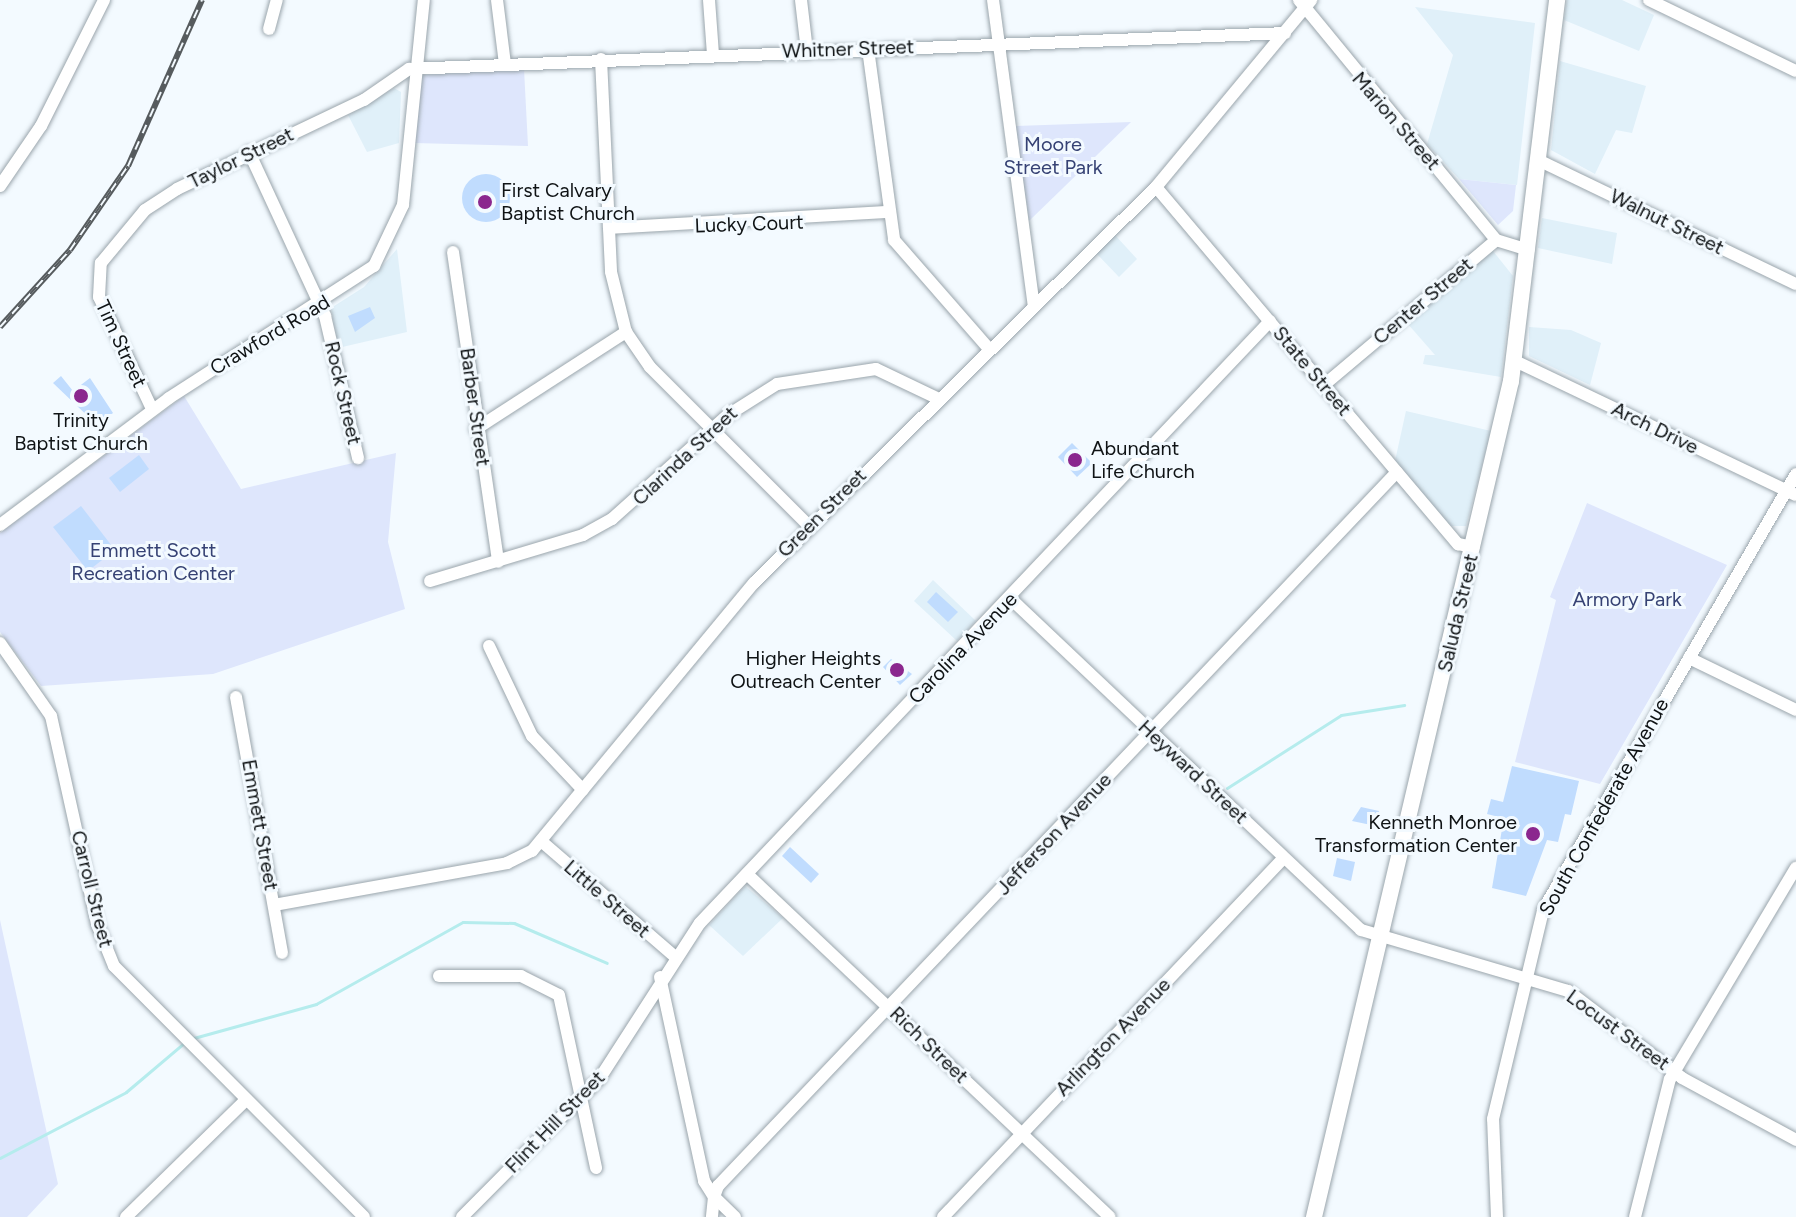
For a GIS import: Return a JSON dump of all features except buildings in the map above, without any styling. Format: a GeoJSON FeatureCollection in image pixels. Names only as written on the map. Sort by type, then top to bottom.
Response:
{"type":"FeatureCollection","features":[{"type":"Feature","properties":{"kind":"main road","name":"Saluda Street"},"geometry":{"type":"LineString","coordinates":[[1314,1217],[1474,547],[1515,361],[1557,0]]}},
{"type":"Feature","properties":{"kind":"street"},"geometry":{"type":"LineString","coordinates":[[0,186],[41,126],[104,0]]}},
{"type":"Feature","properties":{"kind":"street"},"geometry":{"type":"LineString","coordinates":[[269,29],[277,0]]}},
{"type":"Feature","properties":{"kind":"street","name":"Crawford Road"},"geometry":{"type":"LineString","coordinates":[[0,525],[152,409],[365,276],[394,237],[412,69],[424,0]]}},
{"type":"Feature","properties":{"kind":"street"},"geometry":{"type":"LineString","coordinates":[[497,0],[505,64]]}},
{"type":"Feature","properties":{"kind":"street"},"geometry":{"type":"LineString","coordinates":[[709,0],[713,55]]}},
{"type":"Feature","properties":{"kind":"street"},"geometry":{"type":"LineString","coordinates":[[801,0],[807,51]]}},
{"type":"Feature","properties":{"kind":"street"},"geometry":{"type":"LineString","coordinates":[[993,0],[1034,306]]}},
{"type":"Feature","properties":{"kind":"street","name":"Green Street"},"geometry":{"type":"LineString","coordinates":[[274,905],[507,863],[541,841],[809,526],[1156,187],[1285,33],[1301,6],[1311,0]]}},
{"type":"Feature","properties":{"kind":"street"},"geometry":{"type":"LineString","coordinates":[[1649,0],[1796,71]]}},
{"type":"Feature","properties":{"kind":"street","name":"Marion Street"},"geometry":{"type":"LineString","coordinates":[[1301,6],[1496,240]]}},
{"type":"Feature","properties":{"kind":"street","name":"Whitner Street"},"geometry":{"type":"LineString","coordinates":[[412,69],[1285,33]]}},
{"type":"Feature","properties":{"kind":"street"},"geometry":{"type":"LineString","coordinates":[[868,49],[889,212],[903,259],[989,349]]}},
{"type":"Feature","properties":{"kind":"street"},"geometry":{"type":"LineString","coordinates":[[601,59],[613,289],[626,332],[711,429],[809,526]]}},
{"type":"Feature","properties":{"kind":"street","name":"Taylor Street"},"geometry":{"type":"LineString","coordinates":[[95,277],[145,210],[249,152],[364,100],[412,69]]}},
{"type":"Feature","properties":{"kind":"street","name":"Rock Street"},"geometry":{"type":"LineString","coordinates":[[249,152],[319,304],[358,458]]}},
{"type":"Feature","properties":{"kind":"street","name":"Walnut Street"},"geometry":{"type":"LineString","coordinates":[[1538,160],[1796,284]]}},
{"type":"Feature","properties":{"kind":"street","name":"State Street"},"geometry":{"type":"LineString","coordinates":[[1156,187],[1458,544],[1474,547]]}},
{"type":"Feature","properties":{"kind":"street","name":"Lucky Court"},"geometry":{"type":"LineString","coordinates":[[609,228],[889,212]]}},
{"type":"Feature","properties":{"kind":"street"},"geometry":{"type":"LineString","coordinates":[[1496,240],[1528,250]]}},
{"type":"Feature","properties":{"kind":"street","name":"Center Street"},"geometry":{"type":"LineString","coordinates":[[1324,385],[1496,240]]}},
{"type":"Feature","properties":{"kind":"street","name":"Barber Street"},"geometry":{"type":"LineString","coordinates":[[453,252],[476,429],[498,562]]}},
{"type":"Feature","properties":{"kind":"street","name":"Tim Street"},"geometry":{"type":"LineString","coordinates":[[95,277],[152,409]]}},
{"type":"Feature","properties":{"kind":"street","name":"Carolina Avenue"},"geometry":{"type":"LineString","coordinates":[[660,977],[674,956],[747,874],[1270,321]]}},
{"type":"Feature","properties":{"kind":"street"},"geometry":{"type":"LineString","coordinates":[[476,429],[626,332]]}},
{"type":"Feature","properties":{"kind":"street","name":"Arch Drive"},"geometry":{"type":"LineString","coordinates":[[1515,361],[1791,493]]}},
{"type":"Feature","properties":{"kind":"street","name":"Clarinda Street"},"geometry":{"type":"LineString","coordinates":[[430,581],[583,535],[625,511],[711,429],[777,384],[841,369],[888,371],[939,399]]}},
{"type":"Feature","properties":{"kind":"street","name":"Jefferson Avenue"},"geometry":{"type":"LineString","coordinates":[[714,1197],[890,1006],[1397,472]]}},
{"type":"Feature","properties":{"kind":"street","name":"South Confederate Avenue"},"geometry":{"type":"LineString","coordinates":[[1497,1217],[1493,1119],[1524,973],[1543,910],[1689,658],[1791,493],[1796,474]]}},
{"type":"Feature","properties":{"kind":"street","name":"Heyward Street"},"geometry":{"type":"LineString","coordinates":[[1010,598],[1284,858],[1380,939]]}},
{"type":"Feature","properties":{"kind":"street","name":"Carroll Street"},"geometry":{"type":"LineString","coordinates":[[0,643],[51,716],[107,955],[187,1040],[364,1217]]}},
{"type":"Feature","properties":{"kind":"street"},"geometry":{"type":"LineString","coordinates":[[489,646],[532,736],[583,790]]}},
{"type":"Feature","properties":{"kind":"street"},"geometry":{"type":"LineString","coordinates":[[1689,658],[1796,710]]}},
{"type":"Feature","properties":{"kind":"street","name":"Emmett Street"},"geometry":{"type":"LineString","coordinates":[[236,697],[282,953]]}},
{"type":"Feature","properties":{"kind":"street","name":"Little Street"},"geometry":{"type":"LineString","coordinates":[[541,841],[674,956]]}},
{"type":"Feature","properties":{"kind":"street","name":"Arlington Avenue"},"geometry":{"type":"LineString","coordinates":[[943,1217],[1284,858]]}},
{"type":"Feature","properties":{"kind":"street"},"geometry":{"type":"LineString","coordinates":[[1635,1217],[1674,1071],[1796,868]]}},
{"type":"Feature","properties":{"kind":"street","name":"Rich Street"},"geometry":{"type":"LineString","coordinates":[[747,874],[1110,1217]]}},
{"type":"Feature","properties":{"kind":"street","name":"Locust Street"},"geometry":{"type":"LineString","coordinates":[[1380,939],[1524,973],[1586,1002],[1674,1071],[1796,1140]]}},
{"type":"Feature","properties":{"kind":"street"},"geometry":{"type":"LineString","coordinates":[[439,976],[506,975],[550,986],[561,1002],[596,1168]]}},
{"type":"Feature","properties":{"kind":"street"},"geometry":{"type":"LineString","coordinates":[[660,977],[704,1181],[714,1197],[735,1217]]}},
{"type":"Feature","properties":{"kind":"street","name":"Flint Hill Street"},"geometry":{"type":"LineString","coordinates":[[462,1217],[583,1097],[660,977]]}},
{"type":"Feature","properties":{"kind":"street"},"geometry":{"type":"LineString","coordinates":[[126,1217],[246,1100]]}},
{"type":"Feature","properties":{"kind":"street"},"geometry":{"type":"LineString","coordinates":[[712,1217],[714,1197]]}},
{"type":"Feature","properties":{"kind":"shaded area"},"geometry":{"type":"Polygon","coordinates":[[[1567,0],[1622,0],[1654,15],[1639,51],[1564,20],[1567,0]]]}},
{"type":"Feature","properties":{"kind":"shaded area"},"geometry":{"type":"Polygon","coordinates":[[[1415,7],[1535,23],[1517,185],[1459,179],[1427,144],[1453,55],[1415,7]]]}},
{"type":"Feature","properties":{"kind":"shaded area"},"geometry":{"type":"Polygon","coordinates":[[[1560,61],[1646,86],[1632,133],[1616,130],[1595,174],[1551,150],[1560,61]]]}},
{"type":"Feature","properties":{"kind":"shaded area"},"geometry":{"type":"Polygon","coordinates":[[[394,88],[401,92],[399,143],[367,152],[348,115],[394,88]]]}},
{"type":"Feature","properties":{"kind":"shaded area"},"geometry":{"type":"Polygon","coordinates":[[[1542,218],[1617,233],[1612,264],[1538,248],[1542,218]]]}},
{"type":"Feature","properties":{"kind":"shaded area"},"geometry":{"type":"Polygon","coordinates":[[[1115,235],[1137,259],[1119,277],[1096,253],[1115,235]]]}},
{"type":"Feature","properties":{"kind":"shaded area"},"geometry":{"type":"Polygon","coordinates":[[[397,249],[407,332],[338,348],[331,308],[364,287],[397,249]]]}},
{"type":"Feature","properties":{"kind":"shaded area"},"geometry":{"type":"Polygon","coordinates":[[[1493,251],[1513,276],[1501,377],[1423,364],[1425,355],[1435,355],[1407,323],[1493,251]]]}},
{"type":"Feature","properties":{"kind":"shaded area"},"geometry":{"type":"Polygon","coordinates":[[[1529,327],[1571,330],[1601,343],[1590,385],[1529,356],[1529,327]]]}},
{"type":"Feature","properties":{"kind":"shaded area"},"geometry":{"type":"Polygon","coordinates":[[[1406,411],[1491,431],[1466,526],[1449,526],[1395,461],[1406,411]]]}},
{"type":"Feature","properties":{"kind":"shaded area"},"geometry":{"type":"Polygon","coordinates":[[[933,580],[976,621],[957,641],[914,601],[933,580]]]}},
{"type":"Feature","properties":{"kind":"shaded area"},"geometry":{"type":"Polygon","coordinates":[[[745,886],[783,918],[743,956],[709,925],[745,886]]]}},
{"type":"Feature","properties":{"kind":"green space"},"geometry":{"type":"Polygon","coordinates":[[[524,69],[528,146],[414,143],[422,75],[524,69]]]}},
{"type":"Feature","properties":{"kind":"green space","name":"Moore Street Park"},"geometry":{"type":"Polygon","coordinates":[[[1131,122],[1029,221],[1015,126],[1131,122]]]}},
{"type":"Feature","properties":{"kind":"green space"},"geometry":{"type":"Polygon","coordinates":[[[1459,179],[1516,185],[1513,211],[1498,225],[1459,179]]]}},
{"type":"Feature","properties":{"kind":"green space","name":"Emmett Scott Recreation Center"},"geometry":{"type":"Polygon","coordinates":[[[184,396],[241,489],[396,453],[388,542],[405,609],[213,674],[41,686],[0,632],[0,533],[184,396]]]}},
{"type":"Feature","properties":{"kind":"green space","name":"Armory Park"},"geometry":{"type":"Polygon","coordinates":[[[1587,503],[1727,565],[1600,784],[1515,762],[1556,600],[1550,597],[1587,503]]]}},
{"type":"Feature","properties":{"kind":"green space"},"geometry":{"type":"Polygon","coordinates":[[[0,920],[58,1184],[27,1217],[0,1217],[0,920]]]}},
{"type":"Feature","properties":{"kind":"waterway"},"geometry":{"type":"LineString","coordinates":[[1227,788],[1341,715],[1404,705]]}},
{"type":"Feature","properties":{"kind":"waterway"},"geometry":{"type":"LineString","coordinates":[[190,1039],[316,1004],[463,922],[514,923],[607,963]]}},
{"type":"Feature","properties":{"kind":"waterway"},"geometry":{"type":"LineString","coordinates":[[0,1158],[126,1092],[184,1043]]}},
{"type":"Feature","properties":{"kind":"railway"},"geometry":{"type":"LineString","coordinates":[[0,327],[70,250],[128,166],[202,0]]}},
{"type":"Feature","properties":{"kind":"place","name":"First Calvary Baptist Church"},"geometry":{"type":"Point","coordinates":[485,202]}},
{"type":"Feature","properties":{"kind":"place","name":"Trinity Baptist Church"},"geometry":{"type":"Point","coordinates":[81,396]}},
{"type":"Feature","properties":{"kind":"place","name":"Abundant Life Church"},"geometry":{"type":"Point","coordinates":[1075,460]}},
{"type":"Feature","properties":{"kind":"place","name":"Higher Heights Outreach Center"},"geometry":{"type":"Point","coordinates":[897,670]}},
{"type":"Feature","properties":{"kind":"place","name":"Kenneth Monroe Transformation Center"},"geometry":{"type":"Point","coordinates":[1533,834]}}]}
